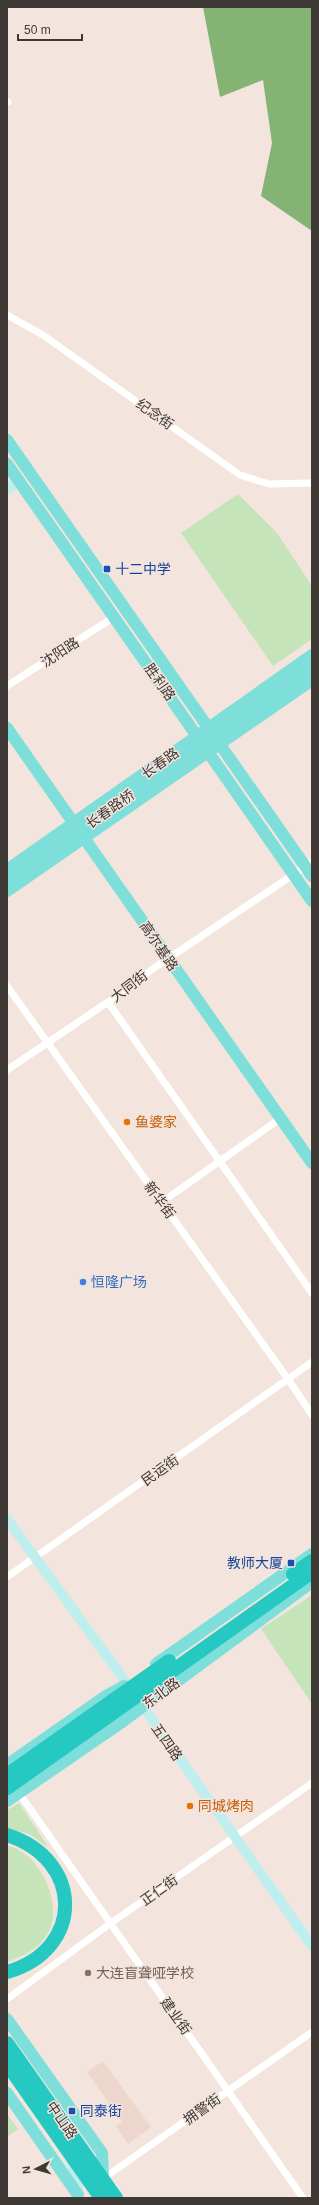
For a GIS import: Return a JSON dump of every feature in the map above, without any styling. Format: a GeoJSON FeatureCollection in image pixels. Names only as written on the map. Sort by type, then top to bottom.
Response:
{"type":"FeatureCollection","features":[{"type":"Feature","properties":{"kind":"highway","name":"东北路"},"geometry":{"type":"LineString","coordinates":[[7,1776],[312,1560]]}},
{"type":"Feature","properties":{"kind":"highway","name":"东北路"},"geometry":{"type":"LineString","coordinates":[[13,1790],[312,1572]]}},
{"type":"Feature","properties":{"kind":"highway"},"geometry":{"type":"LineString","coordinates":[[7,1835],[31,1846],[52,1865],[61,1881],[65,1898],[65,1916],[61,1930],[54,1943],[30,1964],[7,1972]]}},
{"type":"Feature","properties":{"kind":"highway","name":"中山路"},"geometry":{"type":"LineString","coordinates":[[7,2043],[88,2158],[94,2186],[116,2198]]}},
{"type":"Feature","properties":{"kind":"highway","name":"中山路"},"geometry":{"type":"LineString","coordinates":[[7,2064],[101,2198]]}},
{"type":"Feature","properties":{"kind":"main road","name":"胜利路"},"geometry":{"type":"LineString","coordinates":[[7,440],[208,729],[310,868]]}},
{"type":"Feature","properties":{"kind":"main road","name":"胜利路"},"geometry":{"type":"LineString","coordinates":[[7,464],[312,901]]}},
{"type":"Feature","properties":{"kind":"main road"},"geometry":{"type":"LineString","coordinates":[[7,490],[19,481]]}},
{"type":"Feature","properties":{"kind":"main road","name":"长春路"},"geometry":{"type":"LineString","coordinates":[[8,867],[74,824],[312,655]]}},
{"type":"Feature","properties":{"kind":"main road","name":"长春路桥"},"geometry":{"type":"LineString","coordinates":[[7,881],[312,667]]}},
{"type":"Feature","properties":{"kind":"main road","name":"长春路"},"geometry":{"type":"LineString","coordinates":[[7,892],[312,680]]}},
{"type":"Feature","properties":{"kind":"main road","name":"高尔基路"},"geometry":{"type":"LineString","coordinates":[[7,728],[312,1163]]}},
{"type":"Feature","properties":{"kind":"main road","name":"五四路"},"geometry":{"type":"LineString","coordinates":[[7,1519],[127,1684],[312,1946]]}},
{"type":"Feature","properties":{"kind":"main road","name":"东北路"},"geometry":{"type":"LineString","coordinates":[[7,1765],[106,1696],[127,1684],[312,1554]]}},
{"type":"Feature","properties":{"kind":"main road","name":"东北路"},"geometry":{"type":"LineString","coordinates":[[7,1801],[13,1790],[142,1707],[312,1582]]}},
{"type":"Feature","properties":{"kind":"main road"},"geometry":{"type":"LineString","coordinates":[[7,2019],[102,2153],[94,2186]]}},
{"type":"Feature","properties":{"kind":"main road"},"geometry":{"type":"LineString","coordinates":[[7,2093],[79,2196]]}},
{"type":"Feature","properties":{"kind":"main road"},"geometry":{"type":"LineString","coordinates":[[66,2148],[77,2181],[79,2196]]}},
{"type":"Feature","properties":{"kind":"street","name":"纪念街"},"geometry":{"type":"LineString","coordinates":[[7,315],[43,335],[240,475],[269,484],[312,483]]}},
{"type":"Feature","properties":{"kind":"street","name":"沈阳路"},"geometry":{"type":"LineString","coordinates":[[7,686],[114,617]]}},
{"type":"Feature","properties":{"kind":"street","name":"大同街"},"geometry":{"type":"LineString","coordinates":[[7,1070],[108,1002],[168,958],[293,874],[310,868]]}},
{"type":"Feature","properties":{"kind":"street","name":"新华街"},"geometry":{"type":"LineString","coordinates":[[7,986],[288,1379],[312,1415]]}},
{"type":"Feature","properties":{"kind":"street"},"geometry":{"type":"LineString","coordinates":[[108,1002],[312,1293]]}},
{"type":"Feature","properties":{"kind":"street"},"geometry":{"type":"LineString","coordinates":[[162,1202],[281,1118]]}},
{"type":"Feature","properties":{"kind":"street","name":"民运街"},"geometry":{"type":"LineString","coordinates":[[7,1577],[312,1362]]}},
{"type":"Feature","properties":{"kind":"street","name":"建业街"},"geometry":{"type":"LineString","coordinates":[[7,1776],[13,1790],[111,1923],[303,2198]]}},
{"type":"Feature","properties":{"kind":"street","name":"正仁街"},"geometry":{"type":"LineString","coordinates":[[7,1999],[111,1923],[312,1783]]}},
{"type":"Feature","properties":{"kind":"street","name":"拥警街"},"geometry":{"type":"LineString","coordinates":[[94,2186],[312,2032]]}},
{"type":"Feature","properties":{"kind":"shaded area"},"geometry":{"type":"Polygon","coordinates":[[[103,2061],[151,2127],[128,2144],[116,2127],[122,2122],[87,2072],[103,2061]]]}},
{"type":"Feature","properties":{"kind":"green space"},"geometry":{"type":"Polygon","coordinates":[[[203,7],[312,7],[312,231],[261,196],[272,143],[263,80],[220,97],[203,7]]]}},
{"type":"Feature","properties":{"kind":"green space"},"geometry":{"type":"Polygon","coordinates":[[[238,494],[277,533],[312,586],[312,639],[273,666],[181,533],[238,494]]]}},
{"type":"Feature","properties":{"kind":"green space"},"geometry":{"type":"Polygon","coordinates":[[[312,1595],[312,1704],[261,1629],[312,1595]]]}},
{"type":"Feature","properties":{"kind":"green space"},"geometry":{"type":"Polygon","coordinates":[[[19,1803],[49,1848],[29,1834],[7,1828],[7,1810],[19,1803]]]}},
{"type":"Feature","properties":{"kind":"green space"},"geometry":{"type":"Polygon","coordinates":[[[7,1846],[18,1850],[29,1857],[38,1868],[46,1880],[51,1894],[53,1908],[52,1921],[48,1933],[40,1944],[20,1957],[7,1962],[7,1846]]]}},
{"type":"Feature","properties":{"kind":"green space"},"geometry":{"type":"Polygon","coordinates":[[[7,2114],[18,2129],[7,2137],[7,2114]]]}},
{"type":"Feature","properties":{"kind":"place","name":"十二中学"},"geometry":{"type":"Point","coordinates":[107,569]}},
{"type":"Feature","properties":{"kind":"place","name":"鱼婆家"},"geometry":{"type":"Point","coordinates":[127,1122]}},
{"type":"Feature","properties":{"kind":"place","name":"恒隆广场"},"geometry":{"type":"Point","coordinates":[83,1282]}},
{"type":"Feature","properties":{"kind":"place","name":"教师大厦"},"geometry":{"type":"Point","coordinates":[291,1563]}},
{"type":"Feature","properties":{"kind":"place","name":"同城烤肉"},"geometry":{"type":"Point","coordinates":[190,1806]}},
{"type":"Feature","properties":{"kind":"place","name":"大连盲聋哑学校"},"geometry":{"type":"Point","coordinates":[88,1973]}},
{"type":"Feature","properties":{"kind":"place","name":"同泰街"},"geometry":{"type":"Point","coordinates":[72,2111]}}]}
